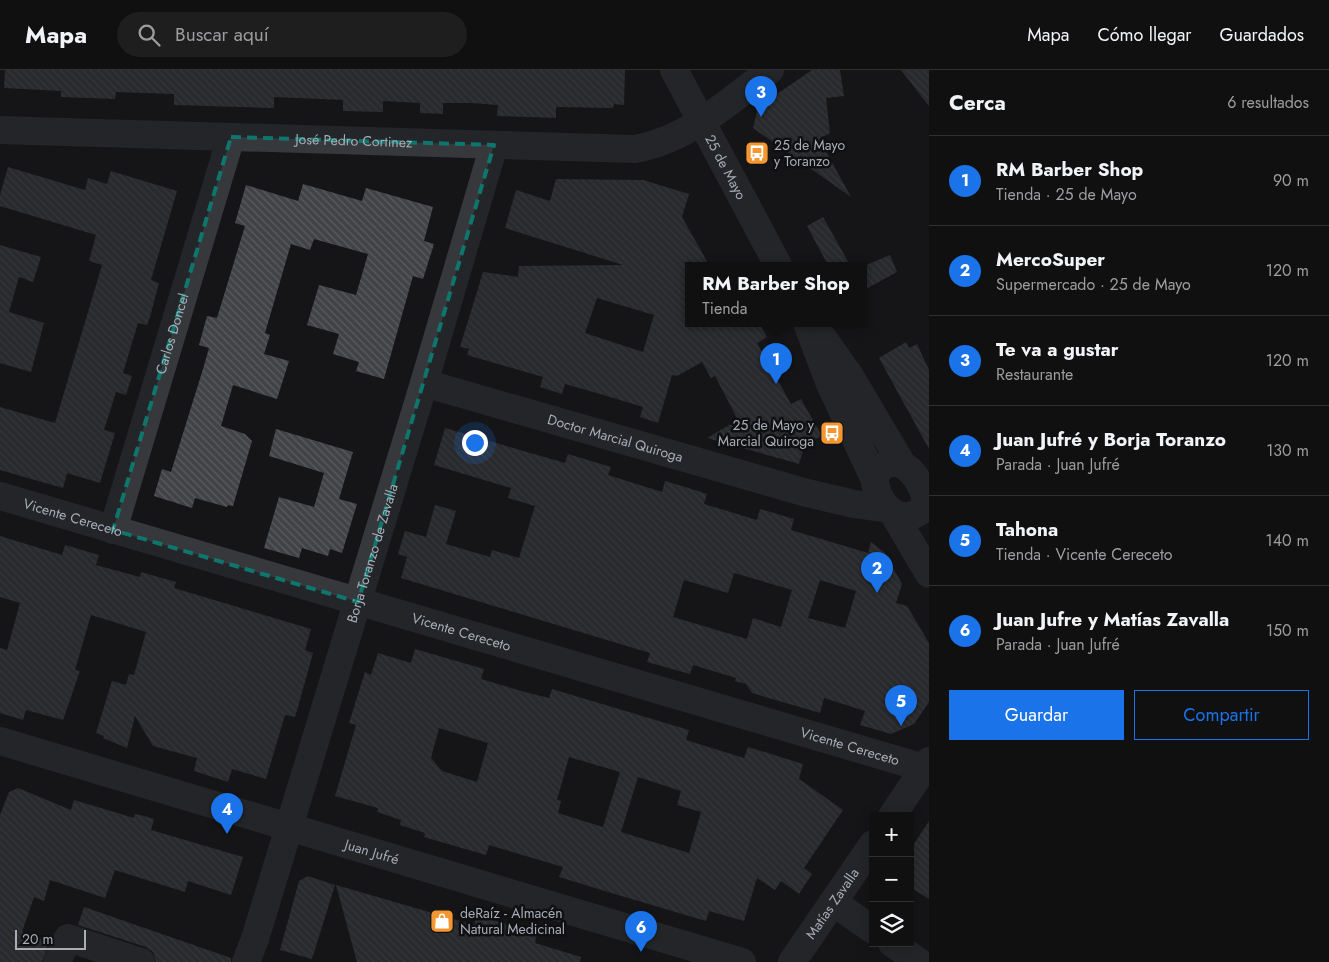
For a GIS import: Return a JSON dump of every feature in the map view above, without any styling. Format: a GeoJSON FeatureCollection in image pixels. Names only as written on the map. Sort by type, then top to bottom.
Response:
{"type":"FeatureCollection","features":[{"type":"Feature","properties":{"kind":"street","name":"25 de Mayo"},"geometry":{"type":"LineString","coordinates":[[674,70],[776,262]]}},
{"type":"Feature","properties":{"kind":"street"},"geometry":{"type":"LineString","coordinates":[[701,122],[770,70]]}},
{"type":"Feature","properties":{"kind":"street","name":"José Pedro Cortinez"},"geometry":{"type":"LineString","coordinates":[[0,130],[635,149],[668,140],[701,122]]}},
{"type":"Feature","properties":{"kind":"street","name":"Carlos Doncel"},"geometry":{"type":"LineString","coordinates":[[113,530],[231,137]]}},
{"type":"Feature","properties":{"kind":"street","name":"Borja Toranzo de Zavalla"},"geometry":{"type":"LineString","coordinates":[[246,962],[255,939],[358,602],[494,145]]}},
{"type":"Feature","properties":{"kind":"street"},"geometry":{"type":"LineString","coordinates":[[809,327],[830,384],[882,500],[891,511],[929,574]]}},
{"type":"Feature","properties":{"kind":"street"},"geometry":{"type":"LineString","coordinates":[[814,327],[850,376],[902,464],[914,476],[922,488],[928,503],[922,510],[913,515],[906,516],[891,511]]}},
{"type":"Feature","properties":{"kind":"street","name":"Doctor Marcial Quiroga"},"geometry":{"type":"LineString","coordinates":[[424,383],[807,493],[891,511]]}},
{"type":"Feature","properties":{"kind":"street"},"geometry":{"type":"LineString","coordinates":[[874,479],[880,467],[895,462],[902,464]]}},
{"type":"Feature","properties":{"kind":"street","name":"Doctor Marcial Quiroga"},"geometry":{"type":"LineString","coordinates":[[807,493],[838,492],[863,486],[874,479]]}},
{"type":"Feature","properties":{"kind":"street","name":"Vicente Cereceto"},"geometry":{"type":"LineString","coordinates":[[0,496],[358,602],[927,764]]}},
{"type":"Feature","properties":{"kind":"street","name":"Juan Jufré"},"geometry":{"type":"LineString","coordinates":[[0,741],[742,962]]}},
{"type":"Feature","properties":{"kind":"street"},"geometry":{"type":"LineString","coordinates":[[895,812],[927,764]]}},
{"type":"Feature","properties":{"kind":"street","name":"Matías Zavalla"},"geometry":{"type":"LineString","coordinates":[[792,962],[869,850]]}},
{"type":"Feature","properties":{"kind":"street"},"geometry":{"type":"LineString","coordinates":[[833,902],[869,927]]}},
{"type":"Feature","properties":{"kind":"street"},"geometry":{"type":"LineString","coordinates":[[57,962],[68,938],[141,962]]}},
{"type":"Feature","properties":{"kind":"street"},"geometry":{"type":"LineString","coordinates":[[898,947],[919,962]]}},
{"type":"Feature","properties":{"kind":"highlighted area"},"geometry":{"type":"Polygon","coordinates":[[[231,137],[494,145],[358,602],[113,530],[231,137]]]}},
{"type":"Feature","properties":{"kind":"building"},"geometry":{"type":"Polygon","coordinates":[[[5,70],[625,70],[624,105],[614,104],[613,108],[556,107],[556,118],[497,116],[498,105],[471,103],[443,103],[443,114],[420,113],[420,103],[383,101],[383,112],[343,111],[343,100],[274,97],[274,108],[174,105],[174,94],[116,92],[115,99],[61,97],[61,91],[4,88],[5,70]]]}},
{"type":"Feature","properties":{"kind":"building"},"geometry":{"type":"Polygon","coordinates":[[[812,70],[840,70],[844,96],[826,98],[830,133],[819,139],[851,197],[753,128],[758,107],[812,70]]]}},
{"type":"Feature","properties":{"kind":"building"},"geometry":{"type":"Polygon","coordinates":[[[901,70],[929,70],[929,106],[901,70]]]}},
{"type":"Feature","properties":{"kind":"building"},"geometry":{"type":"Polygon","coordinates":[[[8,167],[85,190],[88,178],[107,184],[111,171],[177,191],[151,280],[159,283],[150,317],[147,325],[138,323],[123,373],[132,376],[126,395],[116,392],[104,430],[115,433],[100,483],[67,473],[63,488],[0,470],[0,407],[55,423],[102,265],[89,261],[96,235],[0,206],[0,195],[8,167]]]}},
{"type":"Feature","properties":{"kind":"building"},"geometry":{"type":"Polygon","coordinates":[[[556,179],[643,180],[689,194],[682,217],[707,262],[685,262],[685,327],[761,327],[767,337],[757,343],[769,365],[791,404],[801,399],[822,436],[805,444],[799,464],[707,438],[738,420],[715,376],[711,378],[702,362],[677,376],[672,375],[658,423],[640,417],[643,407],[565,384],[562,394],[540,387],[543,377],[467,355],[469,349],[460,347],[483,272],[518,277],[519,266],[623,265],[505,228],[516,190],[550,201],[556,179]],[[597,298],[585,333],[643,352],[654,315],[597,298]]]}},
{"type":"Feature","properties":{"kind":"building"},"geometry":{"type":"Polygon","coordinates":[[[303,184],[362,201],[366,188],[433,207],[424,241],[434,244],[423,279],[413,276],[384,379],[356,371],[359,362],[333,354],[339,334],[307,325],[319,285],[356,295],[368,254],[314,239],[310,250],[291,244],[265,333],[270,335],[264,354],[289,361],[277,399],[233,385],[221,426],[245,434],[252,441],[233,506],[228,505],[227,507],[195,498],[192,508],[154,496],[162,469],[171,472],[203,369],[209,348],[199,345],[207,316],[217,318],[245,226],[235,223],[246,185],[298,201],[303,184]]]}},
{"type":"Feature","properties":{"kind":"building"},"geometry":{"type":"Polygon","coordinates":[[[823,217],[848,262],[826,262],[807,226],[823,217]]]}},
{"type":"Feature","properties":{"kind":"building"},"geometry":{"type":"Polygon","coordinates":[[[0,245],[41,257],[33,282],[19,277],[9,312],[44,323],[31,372],[0,363],[0,245]]]}},
{"type":"Feature","properties":{"kind":"building"},"geometry":{"type":"Polygon","coordinates":[[[890,255],[897,272],[867,288],[867,265],[890,255]]]}},
{"type":"Feature","properties":{"kind":"building"},"geometry":{"type":"Polygon","coordinates":[[[906,342],[909,348],[917,344],[929,370],[929,449],[879,358],[906,342]]]}},
{"type":"Feature","properties":{"kind":"building"},"geometry":{"type":"Polygon","coordinates":[[[445,428],[565,463],[568,454],[611,467],[608,475],[662,492],[665,481],[707,494],[704,504],[757,520],[760,509],[784,516],[794,519],[791,530],[868,553],[871,542],[885,553],[902,584],[896,603],[907,606],[929,643],[929,702],[914,724],[891,734],[860,725],[865,711],[824,698],[820,713],[752,693],[746,684],[735,681],[736,678],[693,665],[690,674],[647,662],[650,653],[401,578],[407,557],[398,554],[405,531],[426,537],[435,505],[456,511],[446,544],[490,557],[492,550],[519,558],[535,506],[508,498],[511,488],[434,465],[445,428]],[[734,573],[728,593],[684,580],[673,617],[747,639],[753,618],[781,627],[792,590],[734,573]],[[820,580],[808,618],[845,628],[856,591],[820,580]]]}},
{"type":"Feature","properties":{"kind":"building"},"geometry":{"type":"Polygon","coordinates":[[[276,429],[353,452],[339,499],[357,504],[342,553],[330,549],[328,556],[302,548],[299,558],[264,548],[279,497],[314,507],[324,473],[269,456],[276,429]]]}},
{"type":"Feature","properties":{"kind":"building"},"geometry":{"type":"Polygon","coordinates":[[[0,536],[62,555],[65,545],[99,555],[96,565],[140,577],[141,572],[176,582],[174,588],[311,629],[305,650],[313,653],[295,717],[285,715],[266,779],[232,769],[228,782],[194,771],[197,758],[153,746],[135,716],[127,748],[96,733],[112,681],[126,685],[129,674],[134,675],[146,632],[91,615],[75,670],[80,671],[63,720],[26,710],[23,720],[0,713],[0,648],[7,650],[20,603],[0,597],[0,536]]]}},
{"type":"Feature","properties":{"kind":"building"},"geometry":{"type":"Polygon","coordinates":[[[415,649],[484,669],[481,679],[549,698],[552,689],[689,730],[686,740],[744,758],[748,747],[803,764],[799,779],[843,810],[804,868],[812,874],[799,894],[781,881],[775,890],[757,878],[744,921],[709,911],[706,921],[559,877],[563,867],[489,845],[486,855],[424,837],[425,833],[400,825],[401,820],[377,812],[378,808],[335,796],[356,725],[349,723],[365,672],[371,675],[378,653],[411,663],[415,649]],[[439,728],[431,758],[442,771],[477,782],[488,743],[439,728]],[[569,757],[557,800],[561,801],[558,813],[603,827],[620,772],[569,757]],[[638,777],[621,832],[689,853],[701,812],[677,805],[681,791],[638,777]]]}},
{"type":"Feature","properties":{"kind":"building"},"geometry":{"type":"Polygon","coordinates":[[[18,788],[71,810],[74,800],[134,818],[135,814],[154,819],[151,830],[243,857],[231,895],[188,881],[185,892],[115,870],[105,898],[50,880],[44,901],[34,897],[22,932],[49,942],[42,962],[0,962],[0,815],[9,792],[18,788]]]}},
{"type":"Feature","properties":{"kind":"building"},"geometry":{"type":"Polygon","coordinates":[[[929,821],[929,899],[914,890],[914,844],[929,821]]]}},
{"type":"Feature","properties":{"kind":"building"},"geometry":{"type":"Polygon","coordinates":[[[308,876],[335,885],[312,959],[280,950],[299,881],[308,876]]]}},
{"type":"Feature","properties":{"kind":"building"},"geometry":{"type":"Polygon","coordinates":[[[336,885],[474,925],[477,915],[537,933],[535,943],[581,957],[580,962],[357,962],[336,885]]]}},
{"type":"Feature","properties":{"kind":"building"},"geometry":{"type":"Polygon","coordinates":[[[84,907],[231,958],[231,962],[156,962],[153,952],[146,947],[78,925],[84,907]]]}},
{"type":"Feature","properties":{"kind":"place","name":"Te va a gustar"},"geometry":{"type":"Point","coordinates":[761,117]}},
{"type":"Feature","properties":{"kind":"place","name":"25 de Mayo y Toranzo"},"geometry":{"type":"Point","coordinates":[757,153]}},
{"type":"Feature","properties":{"kind":"place","name":"RM Barber Shop"},"geometry":{"type":"Point","coordinates":[776,384]}},
{"type":"Feature","properties":{"kind":"place","name":"25 de Mayo y Marcial Quiroga"},"geometry":{"type":"Point","coordinates":[832,433]}},
{"type":"Feature","properties":{"kind":"place","name":"MercoSuper"},"geometry":{"type":"Point","coordinates":[877,593]}},
{"type":"Feature","properties":{"kind":"place","name":"Tahona"},"geometry":{"type":"Point","coordinates":[901,726]}},
{"type":"Feature","properties":{"kind":"place","name":"Juan Jufré y Borja Toranzo"},"geometry":{"type":"Point","coordinates":[227,834]}},
{"type":"Feature","properties":{"kind":"place","name":"deRaíz - Almacén Natural Medicinal"},"geometry":{"type":"Point","coordinates":[442,921]}},
{"type":"Feature","properties":{"kind":"place","name":"Juan Jufre y Matías Zavalla"},"geometry":{"type":"Point","coordinates":[641,952]}}]}
